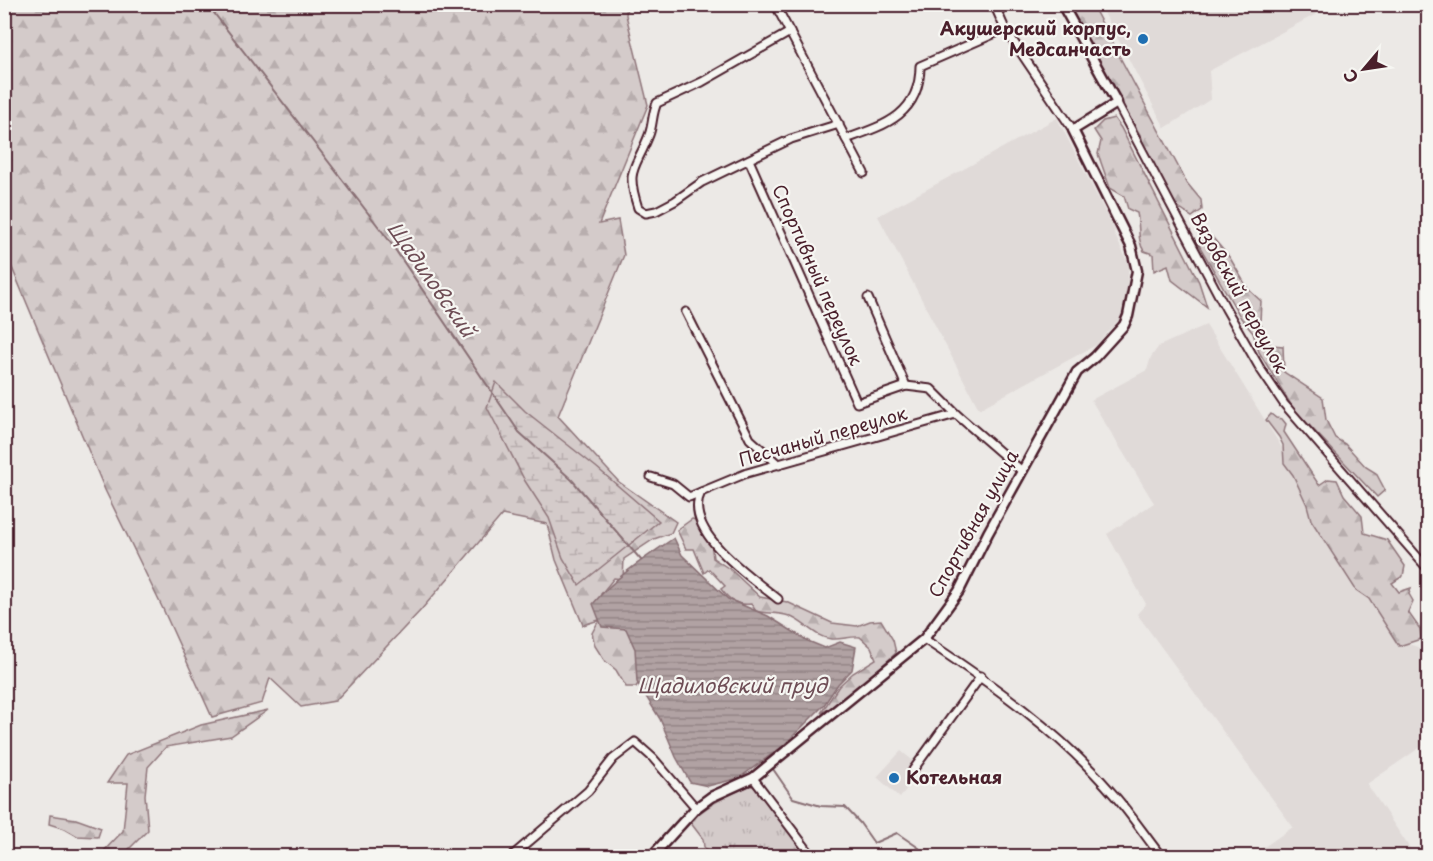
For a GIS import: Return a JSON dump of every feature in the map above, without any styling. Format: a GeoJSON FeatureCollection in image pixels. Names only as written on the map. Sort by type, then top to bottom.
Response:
{"type":"FeatureCollection","features":[{"type":"Feature","properties":{"kind":"street"},"geometry":{"type":"LineString","coordinates":[[775,4],[864,173]]}},
{"type":"Feature","properties":{"kind":"street"},"geometry":{"type":"LineString","coordinates":[[994,4],[1005,29],[1073,130],[1117,103]]}},
{"type":"Feature","properties":{"kind":"street","name":"Вязовский переулок"},"geometry":{"type":"LineString","coordinates":[[1062,4],[1261,370],[1284,404],[1428,569]]}},
{"type":"Feature","properties":{"kind":"street"},"geometry":{"type":"LineString","coordinates":[[846,139],[885,124],[906,108],[916,94],[920,80],[920,66],[1005,29]]}},
{"type":"Feature","properties":{"kind":"street"},"geometry":{"type":"LineString","coordinates":[[790,32],[702,82],[657,103],[649,135],[633,169],[631,179],[638,208],[646,213],[656,211],[702,182],[790,139],[839,124]]}},
{"type":"Feature","properties":{"kind":"street","name":"Спортивная улица"},"geometry":{"type":"LineString","coordinates":[[652,856],[696,808],[711,797],[753,778],[924,639],[958,591],[1077,372],[1095,357],[1124,325],[1137,271],[1131,246],[1073,130]]}},
{"type":"Feature","properties":{"kind":"street","name":"Спортивный переулок"},"geometry":{"type":"LineString","coordinates":[[749,160],[857,403],[906,386]]}},
{"type":"Feature","properties":{"kind":"street"},"geometry":{"type":"LineString","coordinates":[[868,298],[906,386],[931,389],[956,414],[1022,471]]}},
{"type":"Feature","properties":{"kind":"street"},"geometry":{"type":"LineString","coordinates":[[686,312],[750,439],[779,465]]}},
{"type":"Feature","properties":{"kind":"street","name":"Песчаный переулок"},"geometry":{"type":"LineString","coordinates":[[701,492],[747,473],[956,414]]}},
{"type":"Feature","properties":{"kind":"street"},"geometry":{"type":"LineString","coordinates":[[651,477],[673,484],[689,497],[701,492]]}},
{"type":"Feature","properties":{"kind":"street"},"geometry":{"type":"LineString","coordinates":[[701,492],[697,505],[700,525],[710,540],[778,599]]}},
{"type":"Feature","properties":{"kind":"street"},"geometry":{"type":"LineString","coordinates":[[924,639],[981,676],[1045,726],[1114,794],[1161,856]]}},
{"type":"Feature","properties":{"kind":"street"},"geometry":{"type":"LineString","coordinates":[[913,770],[981,676]]}},
{"type":"Feature","properties":{"kind":"street"},"geometry":{"type":"LineString","coordinates":[[512,856],[588,791],[613,759],[634,742],[653,758],[696,808]]}},
{"type":"Feature","properties":{"kind":"street"},"geometry":{"type":"LineString","coordinates":[[753,778],[812,856]]}},
{"type":"Feature","properties":{"kind":"shaded area"},"geometry":{"type":"Polygon","coordinates":[[[1100,5],[1333,5],[1209,71],[1211,99],[1165,128],[1100,5]]]}},
{"type":"Feature","properties":{"kind":"shaded area"},"geometry":{"type":"Polygon","coordinates":[[[1057,118],[1115,231],[1129,265],[1125,313],[1096,345],[979,409],[878,216],[1057,118]]]}},
{"type":"Feature","properties":{"kind":"shaded area"},"geometry":{"type":"Polygon","coordinates":[[[1206,325],[1402,642],[1418,647],[1428,661],[1428,742],[1367,784],[1415,856],[1251,856],[1293,827],[1137,614],[1146,604],[1107,534],[1154,503],[1091,400],[1147,370],[1151,357],[1159,346],[1206,325]]]}},
{"type":"Feature","properties":{"kind":"shaded area"},"geometry":{"type":"Polygon","coordinates":[[[901,751],[921,767],[900,798],[877,777],[901,751]]]}},
{"type":"Feature","properties":{"kind":"green space"},"geometry":{"type":"Polygon","coordinates":[[[4,5],[627,5],[626,15],[648,105],[599,224],[618,220],[624,255],[558,416],[619,482],[676,522],[671,533],[654,539],[624,559],[623,579],[614,578],[601,594],[622,618],[646,671],[636,687],[626,687],[616,670],[604,660],[595,646],[592,633],[599,620],[583,625],[556,560],[547,524],[502,515],[421,610],[335,701],[301,707],[270,678],[262,703],[212,717],[105,490],[5,251],[4,5]]]}},
{"type":"Feature","properties":{"kind":"green space"},"geometry":{"type":"Polygon","coordinates":[[[1068,5],[1092,5],[1187,183],[1201,200],[1202,210],[1192,217],[1177,207],[1143,148],[1142,138],[1109,83],[1068,5]]]}},
{"type":"Feature","properties":{"kind":"green space"},"geometry":{"type":"Polygon","coordinates":[[[1114,118],[1199,282],[1207,307],[1172,280],[1168,265],[1154,271],[1153,254],[1144,251],[1140,243],[1137,213],[1128,209],[1124,196],[1110,188],[1098,154],[1101,141],[1094,130],[1103,121],[1114,118]]]}},
{"type":"Feature","properties":{"kind":"green space"},"geometry":{"type":"Polygon","coordinates":[[[1212,237],[1230,258],[1248,289],[1261,301],[1260,322],[1271,345],[1283,346],[1284,372],[1323,398],[1326,420],[1335,438],[1345,444],[1366,467],[1376,473],[1385,490],[1377,497],[1293,408],[1259,352],[1253,333],[1241,318],[1199,245],[1203,239],[1212,237]]]}},
{"type":"Feature","properties":{"kind":"green space"},"geometry":{"type":"Polygon","coordinates":[[[496,382],[525,411],[659,521],[579,585],[563,558],[549,518],[525,481],[487,407],[496,382]]]}},
{"type":"Feature","properties":{"kind":"green space"},"geometry":{"type":"Polygon","coordinates":[[[1271,414],[1282,419],[1286,424],[1284,432],[1319,485],[1328,479],[1337,480],[1344,495],[1362,516],[1364,533],[1387,540],[1405,566],[1403,576],[1392,583],[1399,592],[1411,588],[1409,594],[1413,601],[1408,612],[1420,629],[1421,639],[1399,646],[1369,599],[1356,590],[1311,520],[1307,505],[1293,475],[1284,463],[1283,445],[1266,420],[1271,414]]]}},
{"type":"Feature","properties":{"kind":"green space"},"geometry":{"type":"Polygon","coordinates":[[[692,519],[700,521],[711,542],[713,558],[731,570],[760,597],[787,602],[832,623],[857,626],[881,620],[893,640],[896,653],[843,701],[821,713],[839,686],[853,673],[876,659],[871,647],[860,637],[825,638],[789,616],[756,611],[751,604],[737,603],[730,599],[721,589],[725,586],[709,569],[704,573],[694,549],[686,549],[677,530],[692,519]]]}},
{"type":"Feature","properties":{"kind":"green space"},"geometry":{"type":"Polygon","coordinates":[[[268,710],[231,736],[166,747],[148,767],[145,795],[148,830],[122,856],[99,856],[123,831],[128,783],[107,783],[126,755],[201,725],[268,710]]]}},
{"type":"Feature","properties":{"kind":"green space"},"geometry":{"type":"Polygon","coordinates":[[[748,786],[753,786],[758,790],[807,856],[713,856],[704,847],[703,839],[690,822],[710,806],[748,786]]]}},
{"type":"Feature","properties":{"kind":"green space"},"geometry":{"type":"Polygon","coordinates":[[[50,815],[76,819],[101,828],[98,837],[77,836],[49,824],[50,815]]]}},
{"type":"Feature","properties":{"kind":"water","name":"Щадиловский пруд"},"geometry":{"type":"Polygon","coordinates":[[[674,538],[682,555],[728,599],[768,616],[808,641],[825,648],[840,642],[856,647],[852,670],[838,684],[824,705],[783,746],[739,778],[708,786],[690,782],[676,757],[660,719],[637,682],[635,649],[626,629],[602,627],[593,604],[621,577],[674,538]]]}},
{"type":"Feature","properties":{"kind":"waterway","name":"Щадиловский"},"geometry":{"type":"LineString","coordinates":[[207,4],[388,239],[519,432],[572,480],[641,560]]}},
{"type":"Feature","properties":{"kind":"waterway","name":"Щадиловский"},"geometry":{"type":"LineString","coordinates":[[773,769],[793,798],[821,806],[845,807],[874,843],[897,833],[919,848],[924,856]]}},
{"type":"Feature","properties":{"kind":"place","name":"Акушерский корпус, Медсанчасть"},"geometry":{"type":"Point","coordinates":[1143,39]}},
{"type":"Feature","properties":{"kind":"place","name":"Котельная"},"geometry":{"type":"Point","coordinates":[894,778]}}]}
